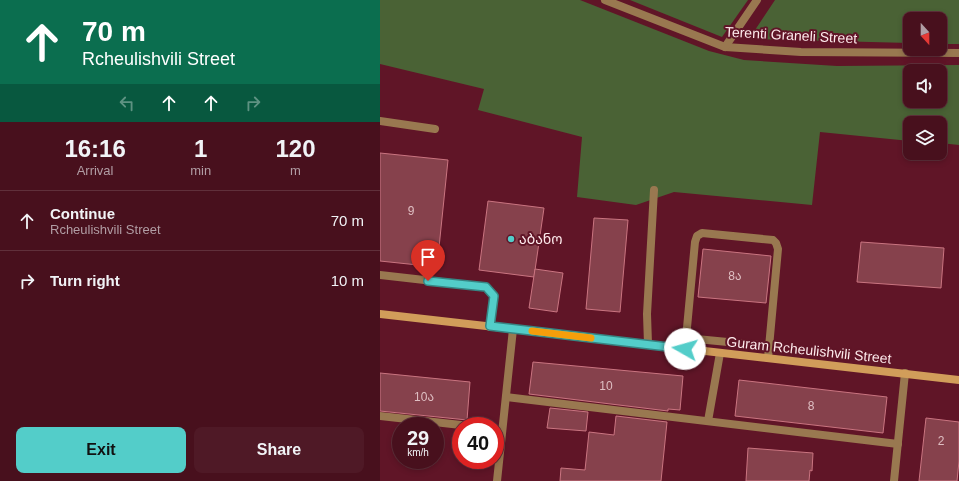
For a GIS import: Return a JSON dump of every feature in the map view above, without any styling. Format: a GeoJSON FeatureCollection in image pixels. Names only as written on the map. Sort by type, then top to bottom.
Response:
{"type":"FeatureCollection","features":[{"type":"Feature","properties":{"kind":"street","name":"Terenti Graneli Street"},"geometry":{"type":"LineString","coordinates":[[605,0],[725,47],[801,52],[959,53]]}},
{"type":"Feature","properties":{"kind":"street"},"geometry":{"type":"LineString","coordinates":[[725,47],[757,0]]}},
{"type":"Feature","properties":{"kind":"street"},"geometry":{"type":"LineString","coordinates":[[380,121],[435,129]]}},
{"type":"Feature","properties":{"kind":"street"},"geometry":{"type":"LineString","coordinates":[[648,344],[647,314],[654,190]]}},
{"type":"Feature","properties":{"kind":"street"},"geometry":{"type":"LineString","coordinates":[[685,349],[695,239],[702,233],[773,240],[778,249],[768,358]]}},
{"type":"Feature","properties":{"kind":"street"},"geometry":{"type":"LineString","coordinates":[[380,276],[486,287],[494,296],[490,326],[380,314]]}},
{"type":"Feature","properties":{"kind":"street","name":"Guram Rcheulishvili Street"},"geometry":{"type":"LineString","coordinates":[[490,326],[959,380]]}},
{"type":"Feature","properties":{"kind":"street"},"geometry":{"type":"LineString","coordinates":[[502,417],[506,397],[513,329]]}},
{"type":"Feature","properties":{"kind":"street"},"geometry":{"type":"LineString","coordinates":[[686,338],[770,346]]}},
{"type":"Feature","properties":{"kind":"street"},"geometry":{"type":"LineString","coordinates":[[708,421],[720,353]]}},
{"type":"Feature","properties":{"kind":"street"},"geometry":{"type":"LineString","coordinates":[[894,481],[905,373]]}},
{"type":"Feature","properties":{"kind":"street"},"geometry":{"type":"LineString","coordinates":[[506,397],[898,444]]}},
{"type":"Feature","properties":{"kind":"street"},"geometry":{"type":"LineString","coordinates":[[380,416],[452,424]]}},
{"type":"Feature","properties":{"kind":"street"},"geometry":{"type":"LineString","coordinates":[[497,469],[497,481]]}},
{"type":"Feature","properties":{"kind":"green space"},"geometry":{"type":"Polygon","coordinates":[[[380,0],[580,0],[709,51],[744,60],[837,66],[903,65],[903,108],[947,108],[947,65],[959,65],[959,145],[947,144],[947,116],[903,116],[903,140],[820,132],[812,205],[674,192],[636,205],[577,197],[582,137],[478,110],[484,89],[380,64],[380,0]]]}},
{"type":"Feature","properties":{"kind":"green space"},"geometry":{"type":"Polygon","coordinates":[[[630,0],[748,0],[722,37],[630,0]]]}},
{"type":"Feature","properties":{"kind":"green space"},"geometry":{"type":"Polygon","coordinates":[[[775,0],[959,0],[959,44],[947,44],[947,12],[903,12],[903,43],[749,39],[775,0]]]}},
{"type":"Feature","properties":{"kind":"building"},"geometry":{"type":"Polygon","coordinates":[[[380,153],[448,160],[437,267],[380,261],[380,153]]]}},
{"type":"Feature","properties":{"kind":"building","name":"აბანო"},"geometry":{"type":"Polygon","coordinates":[[[488,201],[544,208],[534,277],[479,270],[488,201]]]}},
{"type":"Feature","properties":{"kind":"building"},"geometry":{"type":"Polygon","coordinates":[[[594,218],[628,220],[620,312],[586,309],[594,218]]]}},
{"type":"Feature","properties":{"kind":"building"},"geometry":{"type":"Polygon","coordinates":[[[861,242],[944,248],[941,288],[857,282],[861,242]]]}},
{"type":"Feature","properties":{"kind":"building"},"geometry":{"type":"Polygon","coordinates":[[[703,249],[771,256],[766,303],[698,297],[703,249]]]}},
{"type":"Feature","properties":{"kind":"building"},"geometry":{"type":"Polygon","coordinates":[[[535,269],[563,273],[557,312],[529,308],[535,269]]]}},
{"type":"Feature","properties":{"kind":"building"},"geometry":{"type":"Polygon","coordinates":[[[533,362],[683,376],[680,410],[668,409],[668,411],[529,394],[533,362]]]}},
{"type":"Feature","properties":{"kind":"building"},"geometry":{"type":"Polygon","coordinates":[[[380,373],[470,382],[467,417],[452,417],[452,418],[380,411],[380,373]]]}},
{"type":"Feature","properties":{"kind":"building"},"geometry":{"type":"Polygon","coordinates":[[[739,380],[887,397],[883,433],[735,416],[739,380]]]}},
{"type":"Feature","properties":{"kind":"building"},"geometry":{"type":"Polygon","coordinates":[[[550,408],[588,412],[586,431],[547,428],[550,408]]]}},
{"type":"Feature","properties":{"kind":"building"},"geometry":{"type":"Polygon","coordinates":[[[616,416],[667,422],[661,481],[560,481],[561,468],[585,470],[589,432],[614,435],[616,416]]]}},
{"type":"Feature","properties":{"kind":"building"},"geometry":{"type":"Polygon","coordinates":[[[926,418],[959,422],[959,461],[957,481],[919,481],[926,418]]]}},
{"type":"Feature","properties":{"kind":"building"},"geometry":{"type":"Polygon","coordinates":[[[748,448],[813,453],[812,471],[810,470],[809,481],[746,481],[748,448]]]}},
{"type":"Feature","properties":{"kind":"slow traffic"},"geometry":{"type":"LineString","coordinates":[[532,331],[591,338]]}},
{"type":"Feature","properties":{"kind":"place","name":"აბანო"},"geometry":{"type":"Point","coordinates":[511,239]}},
{"type":"Feature","properties":{"kind":"route"},"geometry":{"type":"LineString","coordinates":[[428,281],[486,287],[494,296],[490,326],[685,349]]}}]}
